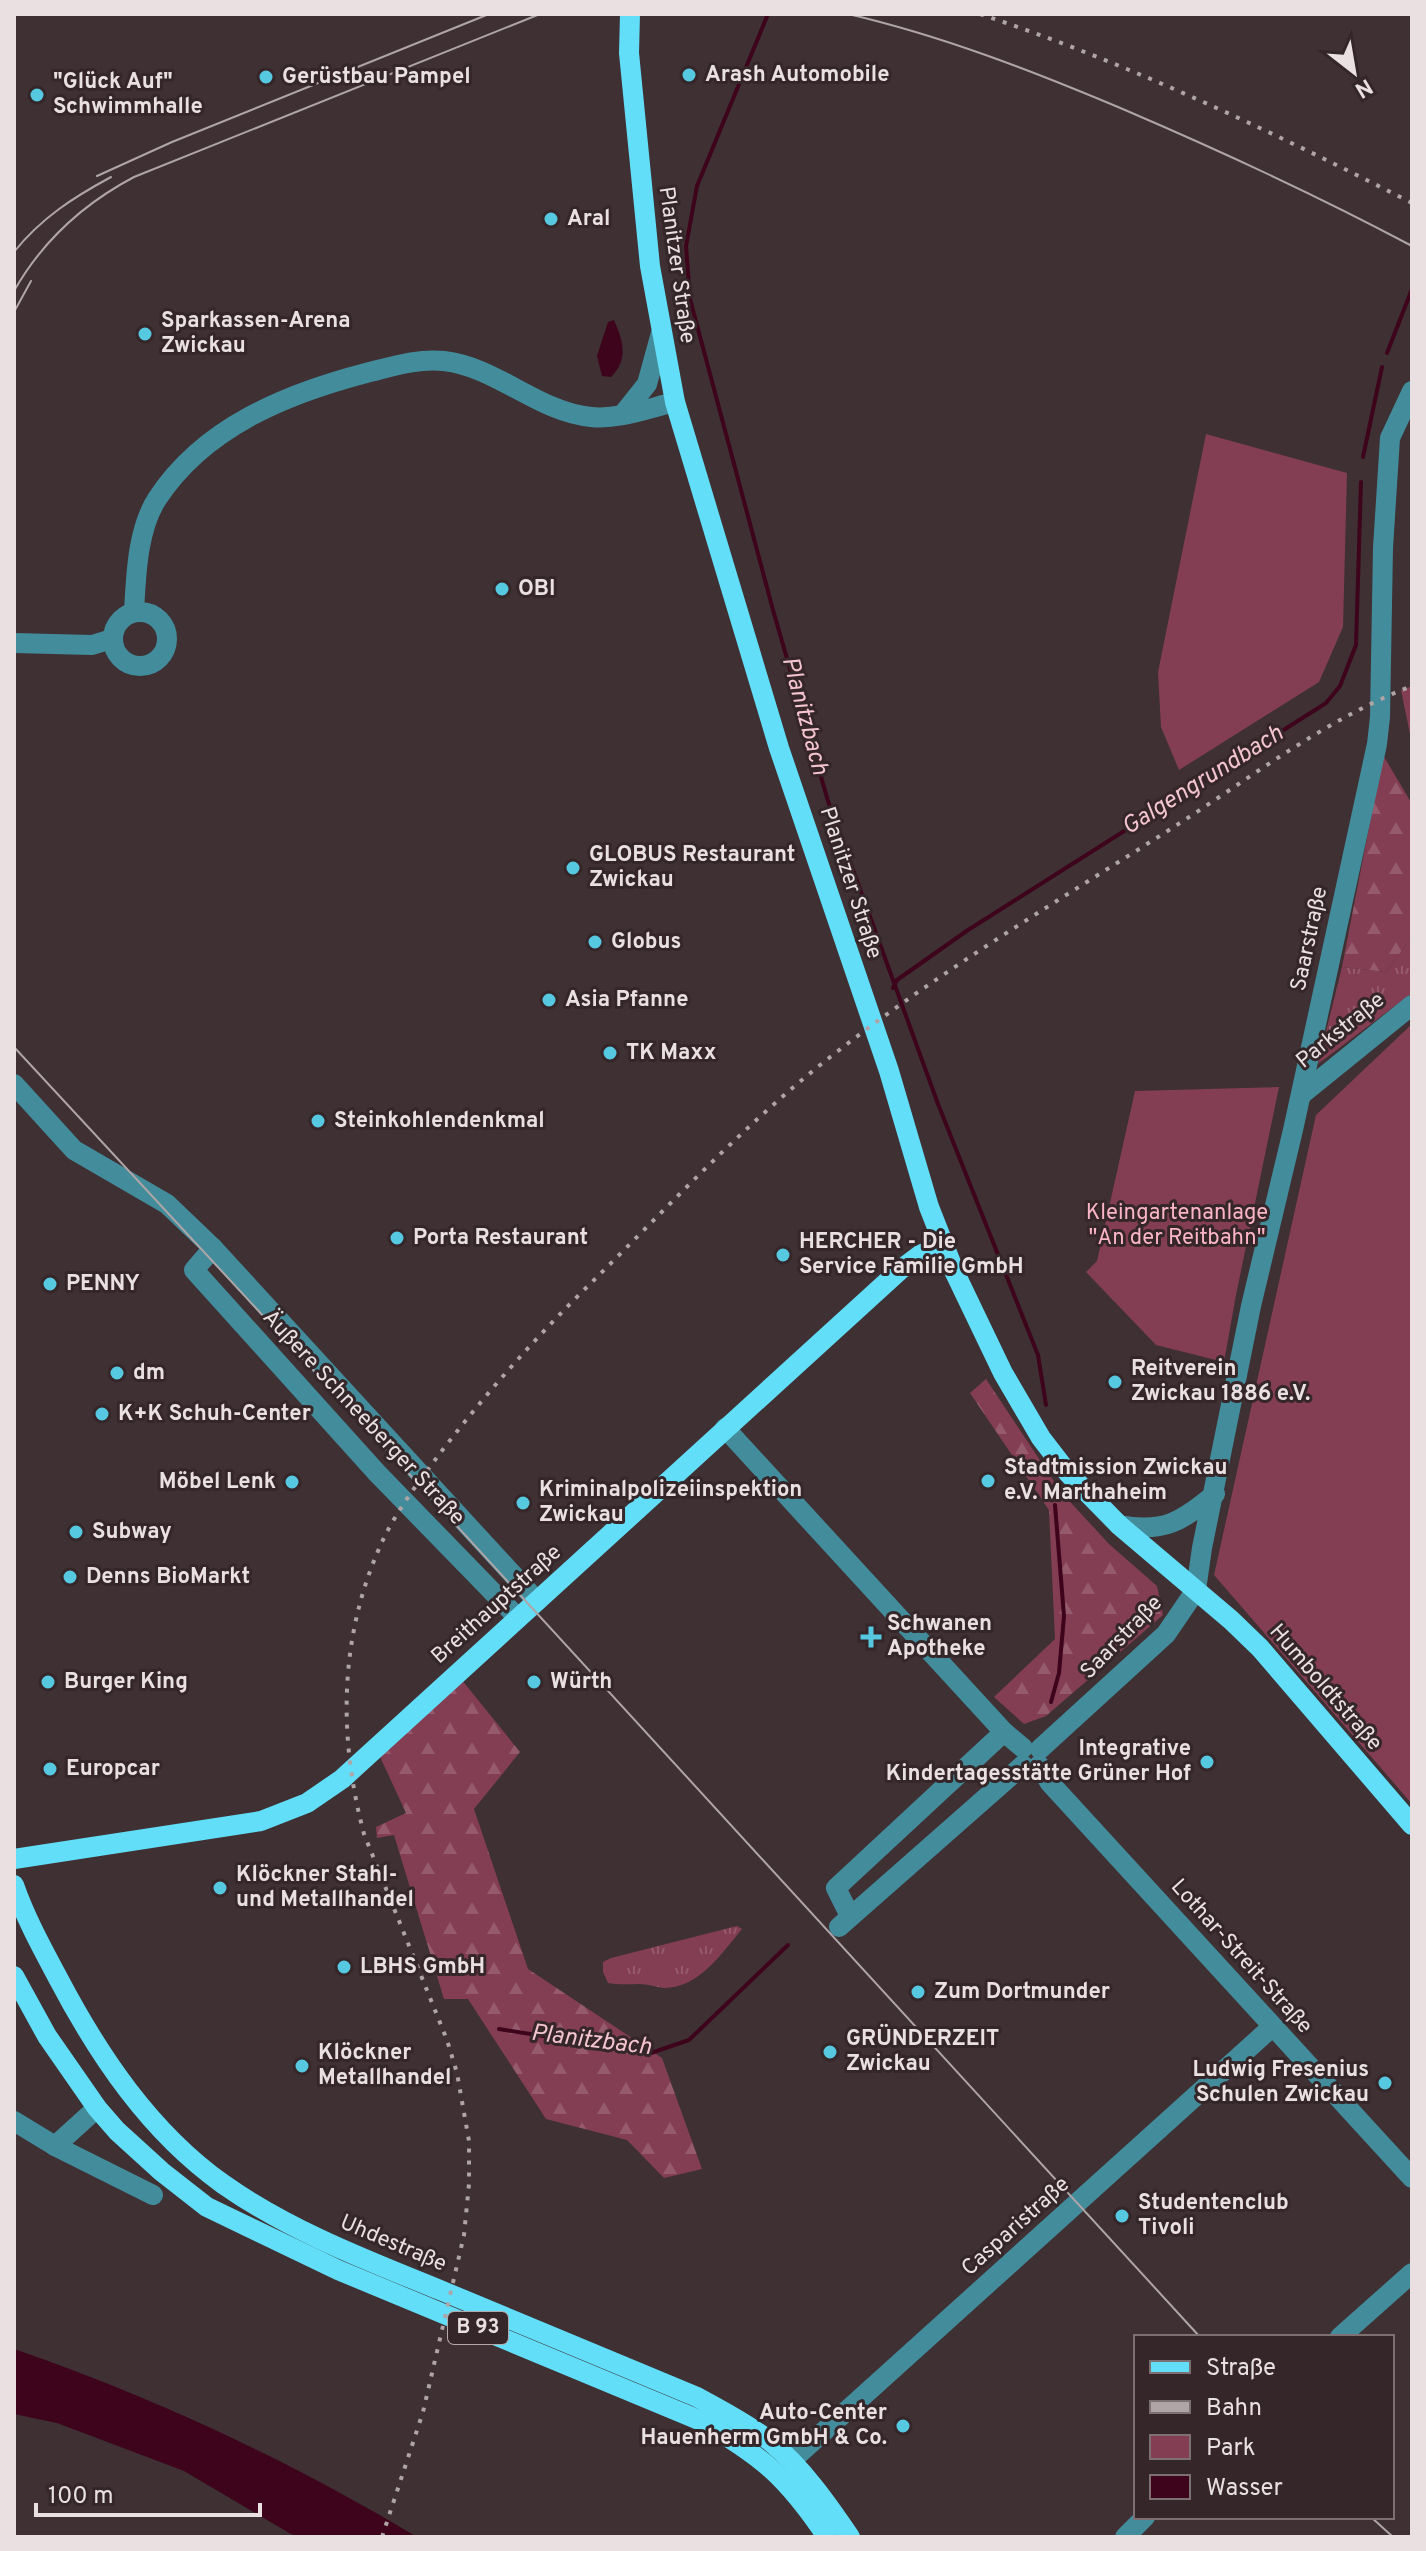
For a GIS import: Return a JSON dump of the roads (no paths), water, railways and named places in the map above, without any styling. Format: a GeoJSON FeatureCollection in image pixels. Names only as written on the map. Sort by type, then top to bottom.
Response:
{"type":"FeatureCollection","features":[{"type":"Feature","properties":{"kind":"main road","name":"Planitzer Straße"},"geometry":{"type":"LineString","coordinates":[[630,14],[629,53],[641,194],[661,333],[675,402],[779,748],[889,1071],[943,1245],[982,1334],[1041,1438],[1068,1473],[1119,1525],[1196,1590]]}},
{"type":"Feature","properties":{"kind":"main road","name":"Breithauptstraße"},"geometry":{"type":"LineString","coordinates":[[14,1859],[261,1821],[307,1803],[342,1779],[900,1270],[920,1255],[943,1245]]}},
{"type":"Feature","properties":{"kind":"main road","name":"Humboldtstraße"},"geometry":{"type":"LineString","coordinates":[[1196,1590],[1260,1648],[1412,1825]]}},
{"type":"Feature","properties":{"kind":"main road","name":"Uhdestraße"},"geometry":{"type":"LineString","coordinates":[[14,1885],[53,1969],[105,2060],[136,2102],[186,2153],[221,2183],[255,2205],[344,2251],[697,2397],[748,2426],[791,2461],[812,2484],[850,2537]]}},
{"type":"Feature","properties":{"kind":"main road","name":"Uhdestraße"},"geometry":{"type":"LineString","coordinates":[[14,1976],[47,2036],[97,2108],[161,2171],[207,2207],[338,2270],[699,2420],[741,2444],[778,2473],[827,2537]]}},
{"type":"Feature","properties":{"kind":"street"},"geometry":{"type":"LineString","coordinates":[[624,413],[647,384],[661,333]]}},
{"type":"Feature","properties":{"kind":"street"},"geometry":{"type":"LineString","coordinates":[[134,612],[138,550],[155,501],[186,465],[223,432],[281,400],[407,362],[443,361],[476,370],[557,408],[592,417],[675,402]]}},
{"type":"Feature","properties":{"kind":"street","name":"Saarstraße"},"geometry":{"type":"LineString","coordinates":[[1004,1732],[836,1888],[844,1922],[1166,1634],[1196,1590],[1251,1306],[1301,1095],[1377,744],[1390,438],[1412,391]]}},
{"type":"Feature","properties":{"kind":"street"},"geometry":{"type":"LineString","coordinates":[[134,612],[146,612],[156,617],[164,626],[167,637],[166,648],[152,664],[132,666],[115,651],[112,639],[122,617],[134,612]]}},
{"type":"Feature","properties":{"kind":"street"},"geometry":{"type":"LineString","coordinates":[[14,643],[92,645],[112,639]]}},
{"type":"Feature","properties":{"kind":"street","name":"Parkstraße"},"geometry":{"type":"LineString","coordinates":[[1301,1095],[1412,1005]]}},
{"type":"Feature","properties":{"kind":"street","name":"Äußere Schneeberger Straße"},"geometry":{"type":"LineString","coordinates":[[14,1084],[74,1150],[167,1204],[213,1248],[537,1601]]}},
{"type":"Feature","properties":{"kind":"street","name":"Äußere Schneeberger Straße"},"geometry":{"type":"LineString","coordinates":[[213,1248],[194,1270],[377,1473],[518,1618]]}},
{"type":"Feature","properties":{"kind":"street","name":"Lothar-Streit-Straße"},"geometry":{"type":"LineString","coordinates":[[725,1428],[1004,1732],[1031,1757],[1050,1783],[1412,2178]]}},
{"type":"Feature","properties":{"kind":"street"},"geometry":{"type":"LineString","coordinates":[[1119,1525],[1163,1527],[1185,1518],[1215,1494]]}},
{"type":"Feature","properties":{"kind":"street","name":"Casparistraße"},"geometry":{"type":"LineString","coordinates":[[791,2461],[1272,2027]]}},
{"type":"Feature","properties":{"kind":"street"},"geometry":{"type":"LineString","coordinates":[[55,2146],[97,2108]]}},
{"type":"Feature","properties":{"kind":"street"},"geometry":{"type":"LineString","coordinates":[[14,2121],[55,2146],[153,2195]]}},
{"type":"Feature","properties":{"kind":"street"},"geometry":{"type":"LineString","coordinates":[[1342,2335],[1412,2273]]}},
{"type":"Feature","properties":{"kind":"street"},"geometry":{"type":"LineString","coordinates":[[1125,2537],[1143,2519]]}},
{"type":"Feature","properties":{"kind":"water"},"geometry":{"type":"Polygon","coordinates":[[[614,320],[622,343],[622,357],[611,377],[602,376],[597,356],[608,322],[614,320]]]}},
{"type":"Feature","properties":{"kind":"water"},"geometry":{"type":"Polygon","coordinates":[[[14,2349],[118,2388],[220,2432],[320,2482],[417,2537],[296,2537],[184,2471],[57,2423],[14,2414],[14,2349]]]}},
{"type":"Feature","properties":{"kind":"waterway","name":"Planitzbach"},"geometry":{"type":"LineString","coordinates":[[768,14],[697,186],[686,246],[690,299],[773,610],[828,801],[938,1104],[1038,1355],[1046,1405]]}},
{"type":"Feature","properties":{"kind":"waterway","name":"Galgengrundbach"},"geometry":{"type":"LineString","coordinates":[[1387,353],[1412,289]]}},
{"type":"Feature","properties":{"kind":"waterway","name":"Galgengrundbach"},"geometry":{"type":"LineString","coordinates":[[1363,457],[1382,367]]}},
{"type":"Feature","properties":{"kind":"waterway","name":"Galgengrundbach"},"geometry":{"type":"LineString","coordinates":[[893,988],[897,980],[968,930],[1326,703],[1340,686],[1356,645],[1361,482]]}},
{"type":"Feature","properties":{"kind":"waterway","name":"Planitzbach"},"geometry":{"type":"LineString","coordinates":[[1051,1702],[1059,1673],[1064,1616],[1055,1505]]}},
{"type":"Feature","properties":{"kind":"waterway","name":"Planitzbach"},"geometry":{"type":"LineString","coordinates":[[499,2029],[651,2053],[689,2040],[788,1945]]}},
{"type":"Feature","properties":{"kind":"tram line"},"geometry":{"type":"LineString","coordinates":[[97,176],[172,142],[489,14]]}},
{"type":"Feature","properties":{"kind":"tram line"},"geometry":{"type":"LineString","coordinates":[[14,291],[38,255],[66,225],[81,211],[134,177],[540,14]]}},
{"type":"Feature","properties":{"kind":"tram line"},"geometry":{"type":"LineString","coordinates":[[848,14],[954,44],[1091,96],[1270,175],[1412,246]]}},
{"type":"Feature","properties":{"kind":"tram line"},"geometry":{"type":"LineString","coordinates":[[14,252],[59,209],[111,177]]}},
{"type":"Feature","properties":{"kind":"tram line"},"geometry":{"type":"LineString","coordinates":[[14,312],[31,281]]}},
{"type":"Feature","properties":{"kind":"tram line"},"geometry":{"type":"LineString","coordinates":[[14,1047],[1198,2335]]}},
{"type":"Feature","properties":{"kind":"tram line"},"geometry":{"type":"LineString","coordinates":[[1373,2519],[1393,2537]]}},
{"type":"Feature","properties":{"kind":"railway"},"geometry":{"type":"LineString","coordinates":[[980,14],[1091,54],[1199,100],[1412,203]]}},
{"type":"Feature","properties":{"kind":"railway"},"geometry":{"type":"LineString","coordinates":[[382,2537],[423,2412],[464,2235],[469,2184],[469,2141],[457,2073],[447,2040],[364,1834],[350,1760],[347,1686],[351,1650],[357,1614],[368,1578],[388,1530],[441,1452],[531,1345],[710,1164],[805,1078],[878,1021],[1043,910],[1318,733],[1348,715],[1412,686]]}},
{"type":"Feature","properties":{"kind":"place","name":"Arash Automobile"},"geometry":{"type":"Point","coordinates":[689,75]}},
{"type":"Feature","properties":{"kind":"place","name":"Gerüstbau Pampel"},"geometry":{"type":"Point","coordinates":[266,77]}},
{"type":"Feature","properties":{"kind":"place","name":"\"Glück Auf\" Schwimmhalle"},"geometry":{"type":"Point","coordinates":[37,95]}},
{"type":"Feature","properties":{"kind":"place","name":"Aral"},"geometry":{"type":"Point","coordinates":[551,219]}},
{"type":"Feature","properties":{"kind":"place","name":"Sparkassen-Arena Zwickau"},"geometry":{"type":"Point","coordinates":[145,334]}},
{"type":"Feature","properties":{"kind":"place","name":"OBI"},"geometry":{"type":"Point","coordinates":[502,589]}},
{"type":"Feature","properties":{"kind":"place","name":"GLOBUS Restaurant Zwickau"},"geometry":{"type":"Point","coordinates":[573,868]}},
{"type":"Feature","properties":{"kind":"place","name":"Globus"},"geometry":{"type":"Point","coordinates":[595,942]}},
{"type":"Feature","properties":{"kind":"place","name":"Asia Pfanne"},"geometry":{"type":"Point","coordinates":[549,1000]}},
{"type":"Feature","properties":{"kind":"place","name":"TK Maxx"},"geometry":{"type":"Point","coordinates":[610,1053]}},
{"type":"Feature","properties":{"kind":"place","name":"Steinkohlendenkmal"},"geometry":{"type":"Point","coordinates":[318,1121]}},
{"type":"Feature","properties":{"kind":"place","name":"Porta Restaurant"},"geometry":{"type":"Point","coordinates":[397,1238]}},
{"type":"Feature","properties":{"kind":"place","name":"HERCHER - Die Service Familie GmbH"},"geometry":{"type":"Point","coordinates":[783,1255]}},
{"type":"Feature","properties":{"kind":"place","name":"PENNY"},"geometry":{"type":"Point","coordinates":[50,1284]}},
{"type":"Feature","properties":{"kind":"place","name":"dm"},"geometry":{"type":"Point","coordinates":[117,1373]}},
{"type":"Feature","properties":{"kind":"place","name":"Reitverein Zwickau 1886 e.V."},"geometry":{"type":"Point","coordinates":[1115,1382]}},
{"type":"Feature","properties":{"kind":"place","name":"K+K Schuh-Center"},"geometry":{"type":"Point","coordinates":[102,1414]}},
{"type":"Feature","properties":{"kind":"place","name":"Stadtmission Zwickau e.V. Marthaheim"},"geometry":{"type":"Point","coordinates":[988,1481]}},
{"type":"Feature","properties":{"kind":"place","name":"Möbel Lenk"},"geometry":{"type":"Point","coordinates":[292,1482]}},
{"type":"Feature","properties":{"kind":"place","name":"Kriminalpolizeiinspektion Zwickau"},"geometry":{"type":"Point","coordinates":[523,1503]}},
{"type":"Feature","properties":{"kind":"place","name":"Subway"},"geometry":{"type":"Point","coordinates":[76,1532]}},
{"type":"Feature","properties":{"kind":"place","name":"Denns BioMarkt"},"geometry":{"type":"Point","coordinates":[70,1577]}},
{"type":"Feature","properties":{"kind":"place","name":"Schwanen Apotheke"},"geometry":{"type":"Point","coordinates":[871,1637]}},
{"type":"Feature","properties":{"kind":"place","name":"Burger King"},"geometry":{"type":"Point","coordinates":[48,1682]}},
{"type":"Feature","properties":{"kind":"place","name":"Würth"},"geometry":{"type":"Point","coordinates":[534,1682]}},
{"type":"Feature","properties":{"kind":"place","name":"Integrative Kindertagesstätte Grüner Hof"},"geometry":{"type":"Point","coordinates":[1207,1762]}},
{"type":"Feature","properties":{"kind":"place","name":"Europcar"},"geometry":{"type":"Point","coordinates":[50,1769]}},
{"type":"Feature","properties":{"kind":"place","name":"Klöckner Stahl- und Metallhandel"},"geometry":{"type":"Point","coordinates":[220,1888]}},
{"type":"Feature","properties":{"kind":"place","name":"LBHS GmbH"},"geometry":{"type":"Point","coordinates":[344,1967]}},
{"type":"Feature","properties":{"kind":"place","name":"Zum Dortmunder"},"geometry":{"type":"Point","coordinates":[918,1992]}},
{"type":"Feature","properties":{"kind":"place","name":"GRÜNDERZEIT Zwickau"},"geometry":{"type":"Point","coordinates":[830,2052]}},
{"type":"Feature","properties":{"kind":"place","name":"Klöckner Metallhandel"},"geometry":{"type":"Point","coordinates":[302,2066]}},
{"type":"Feature","properties":{"kind":"place","name":"Ludwig Fresenius Schulen Zwickau"},"geometry":{"type":"Point","coordinates":[1385,2083]}},
{"type":"Feature","properties":{"kind":"place","name":"Studentenclub Tivoli"},"geometry":{"type":"Point","coordinates":[1122,2216]}},
{"type":"Feature","properties":{"kind":"place","name":"Auto-Center Hauenherm GmbH & Co."},"geometry":{"type":"Point","coordinates":[903,2426]}},
{"type":"Feature","properties":{"kind":"park label","name":"Kleingartenanlage \"An der Reitbahn\""},"geometry":{"type":"Point","coordinates":[1177,1226]}}]}
